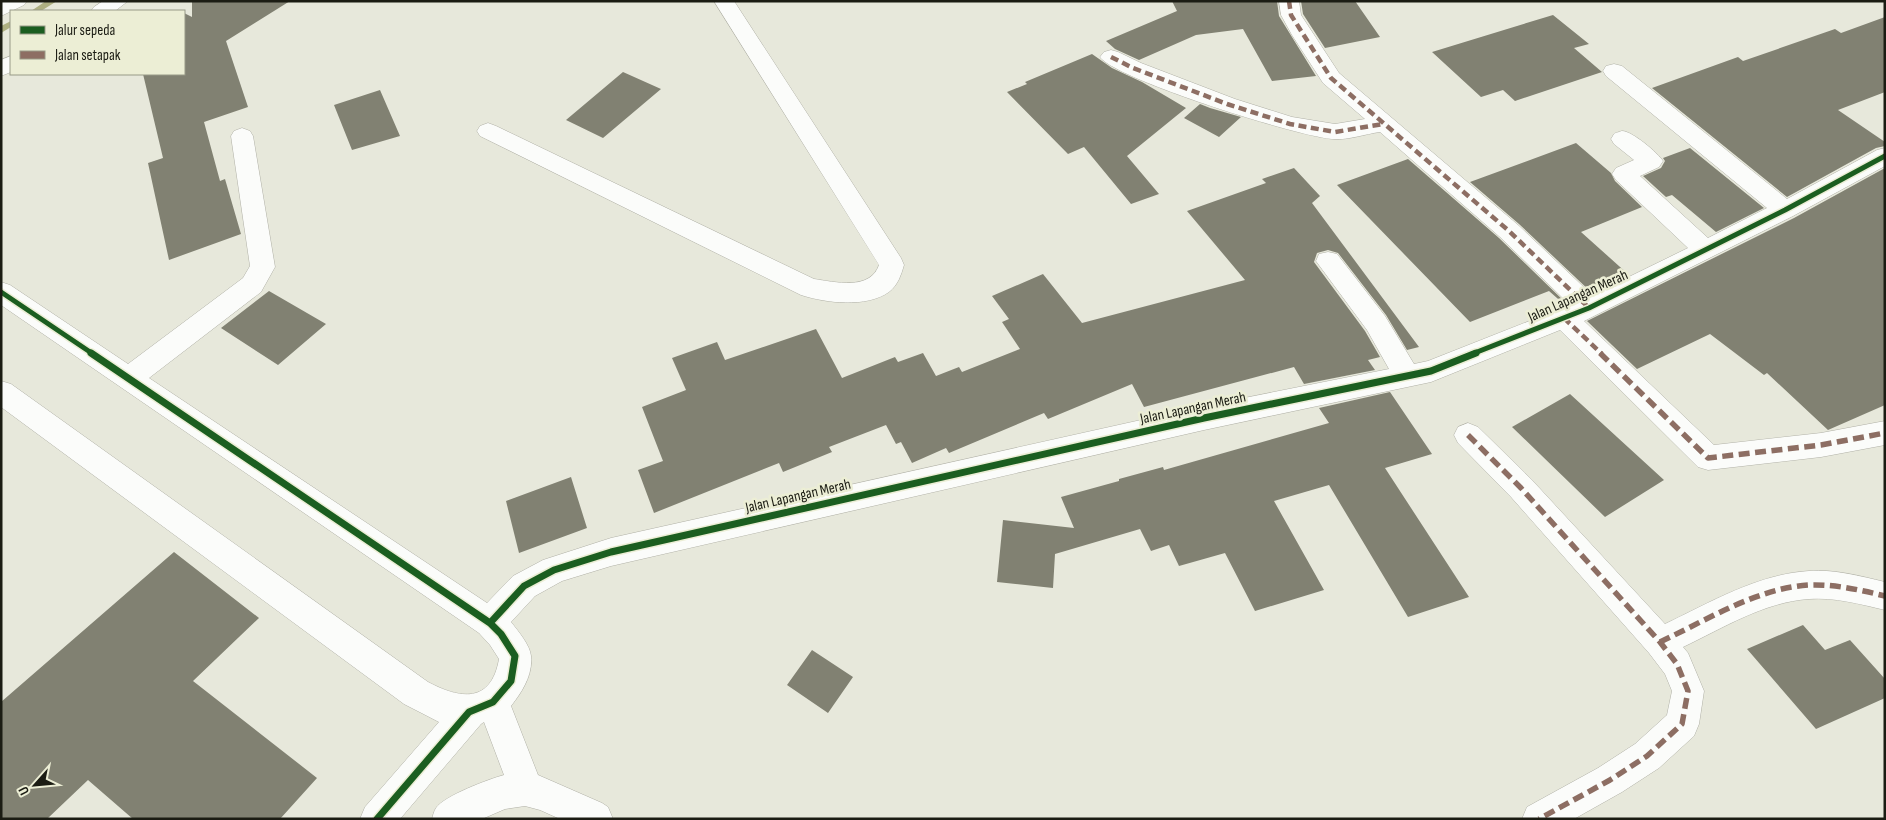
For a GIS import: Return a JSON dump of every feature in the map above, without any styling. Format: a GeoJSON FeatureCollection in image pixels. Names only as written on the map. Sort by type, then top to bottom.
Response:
{"type":"FeatureCollection","features":[{"type":"Feature","properties":{"kind":"street"},"geometry":{"type":"LineString","coordinates":[[1,10],[17,1]]}},
{"type":"Feature","properties":{"kind":"street"},"geometry":{"type":"LineString","coordinates":[[102,10],[118,1]]}},
{"type":"Feature","properties":{"kind":"street"},"geometry":{"type":"LineString","coordinates":[[488,131],[810,288],[846,294],[878,287],[890,276],[892,265],[724,1]]}},
{"type":"Feature","properties":{"kind":"street"},"geometry":{"type":"LineString","coordinates":[[1290,1],[1291,15],[1331,78],[1509,231],[1589,308]]}},
{"type":"Feature","properties":{"kind":"street"},"geometry":{"type":"LineString","coordinates":[[1111,57],[1133,68],[1227,104],[1290,124],[1335,132],[1383,124]]}},
{"type":"Feature","properties":{"kind":"street"},"geometry":{"type":"LineString","coordinates":[[1614,71],[1786,210]]}},
{"type":"Feature","properties":{"kind":"street"},"geometry":{"type":"LineString","coordinates":[[127,379],[252,285],[263,267],[242,136]]}},
{"type":"Feature","properties":{"kind":"street"},"geometry":{"type":"LineString","coordinates":[[1622,139],[1651,161],[1624,174],[1706,250]]}},
{"type":"Feature","properties":{"kind":"street","name":"Jalan Lapangan Merah"},"geometry":{"type":"LineString","coordinates":[[490,623],[524,586],[554,570],[611,552],[1204,418],[1432,371],[1589,308],[1786,210],[1885,156]]}},
{"type":"Feature","properties":{"kind":"street"},"geometry":{"type":"LineString","coordinates":[[1328,261],[1376,323],[1407,376]]}},
{"type":"Feature","properties":{"kind":"street"},"geometry":{"type":"LineString","coordinates":[[1,292],[490,623],[501,634],[515,656],[511,681],[481,707],[377,819]]}},
{"type":"Feature","properties":{"kind":"street"},"geometry":{"type":"LineString","coordinates":[[1564,318],[1708,458],[1821,445],[1885,433]]}},
{"type":"Feature","properties":{"kind":"street"},"geometry":{"type":"LineString","coordinates":[[1,392],[416,692],[442,707],[481,707]]}},
{"type":"Feature","properties":{"kind":"street"},"geometry":{"type":"LineString","coordinates":[[1468,435],[1521,488],[1660,642],[1677,664],[1688,691],[1682,724],[1647,756],[1610,780],[1539,819]]}},
{"type":"Feature","properties":{"kind":"street"},"geometry":{"type":"LineString","coordinates":[[1660,642],[1767,593],[1808,585],[1846,587],[1885,596]]}},
{"type":"Feature","properties":{"kind":"street"},"geometry":{"type":"LineString","coordinates":[[481,707],[526,789]]}},
{"type":"Feature","properties":{"kind":"street"},"geometry":{"type":"LineString","coordinates":[[449,819],[492,795],[526,789],[564,802],[596,819]]}},
{"type":"Feature","properties":{"kind":"building"},"geometry":{"type":"Polygon","coordinates":[[[192,1],[290,1],[226,41],[248,107],[204,122],[220,181],[225,179],[241,234],[169,260],[148,163],[163,158],[143,75],[185,75],[185,14],[192,17],[192,1]]]}},
{"type":"Feature","properties":{"kind":"building"},"geometry":{"type":"Polygon","coordinates":[[[1172,1],[1277,1],[1279,16],[1316,76],[1272,81],[1243,29],[1196,35],[1139,60],[1115,49],[1106,41],[1177,11],[1172,1]]]}},
{"type":"Feature","properties":{"kind":"building"},"geometry":{"type":"Polygon","coordinates":[[[1301,1],[1355,1],[1380,37],[1325,48],[1303,14],[1301,1]]]}},
{"type":"Feature","properties":{"kind":"building"},"geometry":{"type":"Polygon","coordinates":[[[1553,15],[1589,44],[1574,48],[1602,72],[1515,101],[1503,90],[1481,97],[1432,52],[1553,15]]]}},
{"type":"Feature","properties":{"kind":"building"},"geometry":{"type":"Polygon","coordinates":[[[1885,17],[1885,92],[1838,110],[1885,142],[1885,146],[1876,148],[1787,197],[1652,88],[1738,57],[1743,61],[1835,29],[1841,33],[1885,17]]]}},
{"type":"Feature","properties":{"kind":"building"},"geometry":{"type":"Polygon","coordinates":[[[1092,54],[1112,68],[1142,82],[1186,108],[1127,156],[1159,194],[1131,204],[1084,147],[1068,154],[1007,92],[1027,84],[1025,82],[1092,54]]]}},
{"type":"Feature","properties":{"kind":"building"},"geometry":{"type":"Polygon","coordinates":[[[623,72],[661,89],[603,138],[566,120],[623,72]]]}},
{"type":"Feature","properties":{"kind":"building"},"geometry":{"type":"Polygon","coordinates":[[[380,90],[400,136],[352,150],[334,105],[380,90]]]}},
{"type":"Feature","properties":{"kind":"building"},"geometry":{"type":"Polygon","coordinates":[[[1200,104],[1241,117],[1219,137],[1184,118],[1200,104]]]}},
{"type":"Feature","properties":{"kind":"building"},"geometry":{"type":"Polygon","coordinates":[[[1576,143],[1611,173],[1615,181],[1642,207],[1581,232],[1629,275],[1592,293],[1519,224],[1470,182],[1576,143]]]}},
{"type":"Feature","properties":{"kind":"building"},"geometry":{"type":"Polygon","coordinates":[[[1690,148],[1764,208],[1716,232],[1672,195],[1666,197],[1643,176],[1661,168],[1665,161],[1663,158],[1690,148]]]}},
{"type":"Feature","properties":{"kind":"building"},"geometry":{"type":"Polygon","coordinates":[[[1408,159],[1499,238],[1567,304],[1565,305],[1549,291],[1470,322],[1337,185],[1408,159]]]}},
{"type":"Feature","properties":{"kind":"building"},"geometry":{"type":"Polygon","coordinates":[[[1294,168],[1320,196],[1312,203],[1419,347],[1407,350],[1386,315],[1338,253],[1328,250],[1317,253],[1314,262],[1365,331],[1380,357],[1368,360],[1375,370],[1304,384],[1294,367],[1144,407],[1132,384],[1048,419],[1044,413],[949,453],[946,448],[912,463],[901,442],[896,444],[886,425],[829,447],[832,452],[783,472],[779,463],[654,513],[638,470],[663,461],[642,407],[686,390],[672,358],[717,342],[725,360],[816,329],[842,378],[895,357],[898,362],[923,353],[936,376],[959,367],[962,372],[1020,349],[1002,322],[1009,319],[992,296],[1043,274],[1082,323],[1245,280],[1187,211],[1266,183],[1262,179],[1294,168]]]}},
{"type":"Feature","properties":{"kind":"building"},"geometry":{"type":"Polygon","coordinates":[[[1885,168],[1885,405],[1828,430],[1767,373],[1764,375],[1710,334],[1637,369],[1587,321],[1794,218],[1885,168]]]}},
{"type":"Feature","properties":{"kind":"building"},"geometry":{"type":"Polygon","coordinates":[[[269,291],[326,324],[278,365],[221,328],[269,291]]]}},
{"type":"Feature","properties":{"kind":"building"},"geometry":{"type":"Polygon","coordinates":[[[1390,392],[1432,454],[1385,468],[1469,597],[1408,617],[1329,485],[1274,501],[1324,590],[1255,611],[1225,553],[1179,566],[1169,545],[1151,551],[1140,529],[1055,554],[1053,588],[997,582],[1003,520],[1074,528],[1061,497],[1119,481],[1119,479],[1163,467],[1164,470],[1329,423],[1319,408],[1390,392]]]}},
{"type":"Feature","properties":{"kind":"building"},"geometry":{"type":"Polygon","coordinates":[[[1570,394],[1664,480],[1605,517],[1512,427],[1570,394]]]}},
{"type":"Feature","properties":{"kind":"building"},"geometry":{"type":"Polygon","coordinates":[[[571,477],[587,528],[519,553],[506,501],[571,477]]]}},
{"type":"Feature","properties":{"kind":"building"},"geometry":{"type":"Polygon","coordinates":[[[174,552],[259,618],[193,681],[317,778],[280,819],[133,819],[88,780],[47,819],[1,819],[1,702],[174,552]]]}},
{"type":"Feature","properties":{"kind":"building"},"geometry":{"type":"Polygon","coordinates":[[[1803,625],[1825,650],[1850,640],[1885,679],[1885,698],[1816,729],[1747,649],[1803,625]]]}},
{"type":"Feature","properties":{"kind":"building"},"geometry":{"type":"Polygon","coordinates":[[[812,650],[853,677],[828,713],[787,685],[812,650]]]}},
{"type":"Feature","properties":{"kind":"waterway"},"geometry":{"type":"LineString","coordinates":[[37,10],[53,1]]}},
{"type":"Feature","properties":{"kind":"waterway"},"geometry":{"type":"LineString","coordinates":[[1,30],[10,25]]}},
{"type":"Feature","properties":{"kind":"marked path"},"geometry":{"type":"LineString","coordinates":[[1289,1],[1291,15],[1331,78],[1509,231],[1589,308]]}},
{"type":"Feature","properties":{"kind":"marked path"},"geometry":{"type":"LineString","coordinates":[[1111,57],[1133,68],[1227,104],[1290,124],[1335,132],[1383,124]]}},
{"type":"Feature","properties":{"kind":"marked path"},"geometry":{"type":"LineString","coordinates":[[1564,318],[1708,458],[1821,445],[1885,433]]}},
{"type":"Feature","properties":{"kind":"marked path"},"geometry":{"type":"LineString","coordinates":[[1468,435],[1521,488],[1660,642],[1677,664],[1688,691],[1682,724],[1647,756],[1610,780],[1539,819]]}},
{"type":"Feature","properties":{"kind":"marked path"},"geometry":{"type":"LineString","coordinates":[[1660,642],[1734,607],[1792,587],[1828,585],[1885,596]]}},
{"type":"Feature","properties":{"kind":"cycle path"},"geometry":{"type":"LineString","coordinates":[[490,623],[524,586],[554,570],[611,552],[1204,418],[1431,371],[1589,308],[1785,210],[1885,156]]}},
{"type":"Feature","properties":{"kind":"cycle path"},"geometry":{"type":"LineString","coordinates":[[1,292],[490,623],[501,634],[515,656],[511,681],[493,702],[469,712],[377,819]]}}]}
